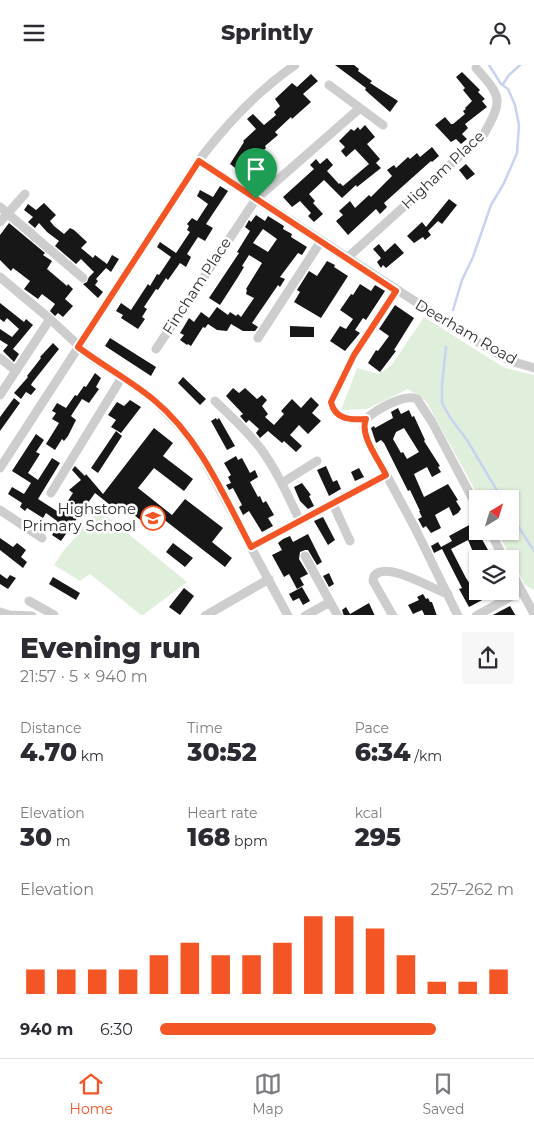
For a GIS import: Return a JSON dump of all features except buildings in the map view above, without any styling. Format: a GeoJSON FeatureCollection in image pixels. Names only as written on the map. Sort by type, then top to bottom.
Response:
{"type":"FeatureCollection","features":[{"type":"Feature","properties":{"kind":"street"},"geometry":{"type":"LineString","coordinates":[[0,468],[199,161],[220,132],[236,114],[270,83],[295,65]]}},
{"type":"Feature","properties":{"kind":"street","name":"Higham Place"},"geometry":{"type":"LineString","coordinates":[[347,258],[484,134],[496,112],[498,103],[493,89],[476,68]]}},
{"type":"Feature","properties":{"kind":"street"},"geometry":{"type":"LineString","coordinates":[[329,85],[383,125]]}},
{"type":"Feature","properties":{"kind":"street","name":"Fincham Place"},"geometry":{"type":"LineString","coordinates":[[156,349],[256,199],[360,108]]}},
{"type":"Feature","properties":{"kind":"street","name":"Deerham Road"},"geometry":{"type":"LineString","coordinates":[[199,161],[396,291],[500,355],[519,364],[534,368]]}},
{"type":"Feature","properties":{"kind":"street"},"geometry":{"type":"LineString","coordinates":[[0,222],[4,210],[25,194]]}},
{"type":"Feature","properties":{"kind":"street"},"geometry":{"type":"LineString","coordinates":[[4,210],[83,278]]}},
{"type":"Feature","properties":{"kind":"street"},"geometry":{"type":"LineString","coordinates":[[258,338],[321,241]]}},
{"type":"Feature","properties":{"kind":"street"},"geometry":{"type":"LineString","coordinates":[[0,277],[50,319],[93,359],[154,400],[186,433],[205,462],[288,615]]}},
{"type":"Feature","properties":{"kind":"street"},"geometry":{"type":"LineString","coordinates":[[396,291],[354,355],[331,402],[334,410],[344,418],[366,419],[400,399],[410,397],[417,399],[432,422],[469,492]]}},
{"type":"Feature","properties":{"kind":"street"},"geometry":{"type":"LineString","coordinates":[[0,395],[50,319]]}},
{"type":"Feature","properties":{"kind":"street"},"geometry":{"type":"LineString","coordinates":[[0,357],[16,371]]}},
{"type":"Feature","properties":{"kind":"street"},"geometry":{"type":"LineString","coordinates":[[51,493],[122,377]]}},
{"type":"Feature","properties":{"kind":"street"},"geometry":{"type":"LineString","coordinates":[[215,401],[260,447],[282,483],[300,521]]}},
{"type":"Feature","properties":{"kind":"street"},"geometry":{"type":"LineString","coordinates":[[366,419],[364,425],[365,435],[458,615]]}},
{"type":"Feature","properties":{"kind":"street"},"geometry":{"type":"LineString","coordinates":[[282,483],[317,461]]}},
{"type":"Feature","properties":{"kind":"street"},"geometry":{"type":"LineString","coordinates":[[251,547],[386,475]]}},
{"type":"Feature","properties":{"kind":"street"},"geometry":{"type":"LineString","coordinates":[[333,504],[350,541]]}},
{"type":"Feature","properties":{"kind":"street"},"geometry":{"type":"LineString","coordinates":[[0,510],[42,538]]}},
{"type":"Feature","properties":{"kind":"street"},"geometry":{"type":"LineString","coordinates":[[305,556],[338,615]]}},
{"type":"Feature","properties":{"kind":"street"},"geometry":{"type":"LineString","coordinates":[[393,615],[384,597],[374,584],[373,579],[376,574],[384,571],[394,571],[448,594]]}},
{"type":"Feature","properties":{"kind":"street"},"geometry":{"type":"LineString","coordinates":[[205,615],[269,579]]}},
{"type":"Feature","properties":{"kind":"street"},"geometry":{"type":"LineString","coordinates":[[519,587],[534,614]]}},
{"type":"Feature","properties":{"kind":"street"},"geometry":{"type":"LineString","coordinates":[[476,615],[521,591]]}},
{"type":"Feature","properties":{"kind":"street"},"geometry":{"type":"LineString","coordinates":[[29,601],[38,612],[54,615]]}},
{"type":"Feature","properties":{"kind":"street"},"geometry":{"type":"LineString","coordinates":[[305,615],[330,602]]}},
{"type":"Feature","properties":{"kind":"street"},"geometry":{"type":"LineString","coordinates":[[0,612],[9,615],[32,615]]}},
{"type":"Feature","properties":{"kind":"green space"},"geometry":{"type":"Polygon","coordinates":[[[424,317],[505,368],[534,375],[534,590],[525,585],[519,573],[519,550],[507,550],[502,540],[519,540],[519,490],[475,490],[426,401],[408,389],[367,409],[341,410],[357,368],[378,374],[391,366],[424,317]]]}},
{"type":"Feature","properties":{"kind":"green space"},"geometry":{"type":"Polygon","coordinates":[[[98,509],[187,582],[143,615],[90,574],[80,581],[54,565],[98,509]]]}},
{"type":"Feature","properties":{"kind":"waterway"},"geometry":{"type":"LineString","coordinates":[[453,310],[462,280],[473,257],[491,205],[504,183],[517,153],[519,125],[515,105],[508,89],[501,84],[489,65]]}},
{"type":"Feature","properties":{"kind":"waterway"},"geometry":{"type":"LineString","coordinates":[[503,84],[509,75],[520,65]]}},
{"type":"Feature","properties":{"kind":"waterway"},"geometry":{"type":"LineString","coordinates":[[446,347],[442,403],[497,490]]}},
{"type":"Feature","properties":{"kind":"waterway"},"geometry":{"type":"LineString","coordinates":[[519,527],[534,551]]}},
{"type":"Feature","properties":{"kind":"place","name":"Highstone Primary School"},"geometry":{"type":"Point","coordinates":[153,518]}},
{"type":"Feature","properties":{"kind":"route"},"geometry":{"type":"LineString","coordinates":[[199,161],[256,199],[396,291],[354,355],[331,402],[337,414],[344,418],[366,419],[364,425],[365,435],[386,475],[251,547],[205,462],[186,433],[154,400],[78,347],[199,161]]}}]}
